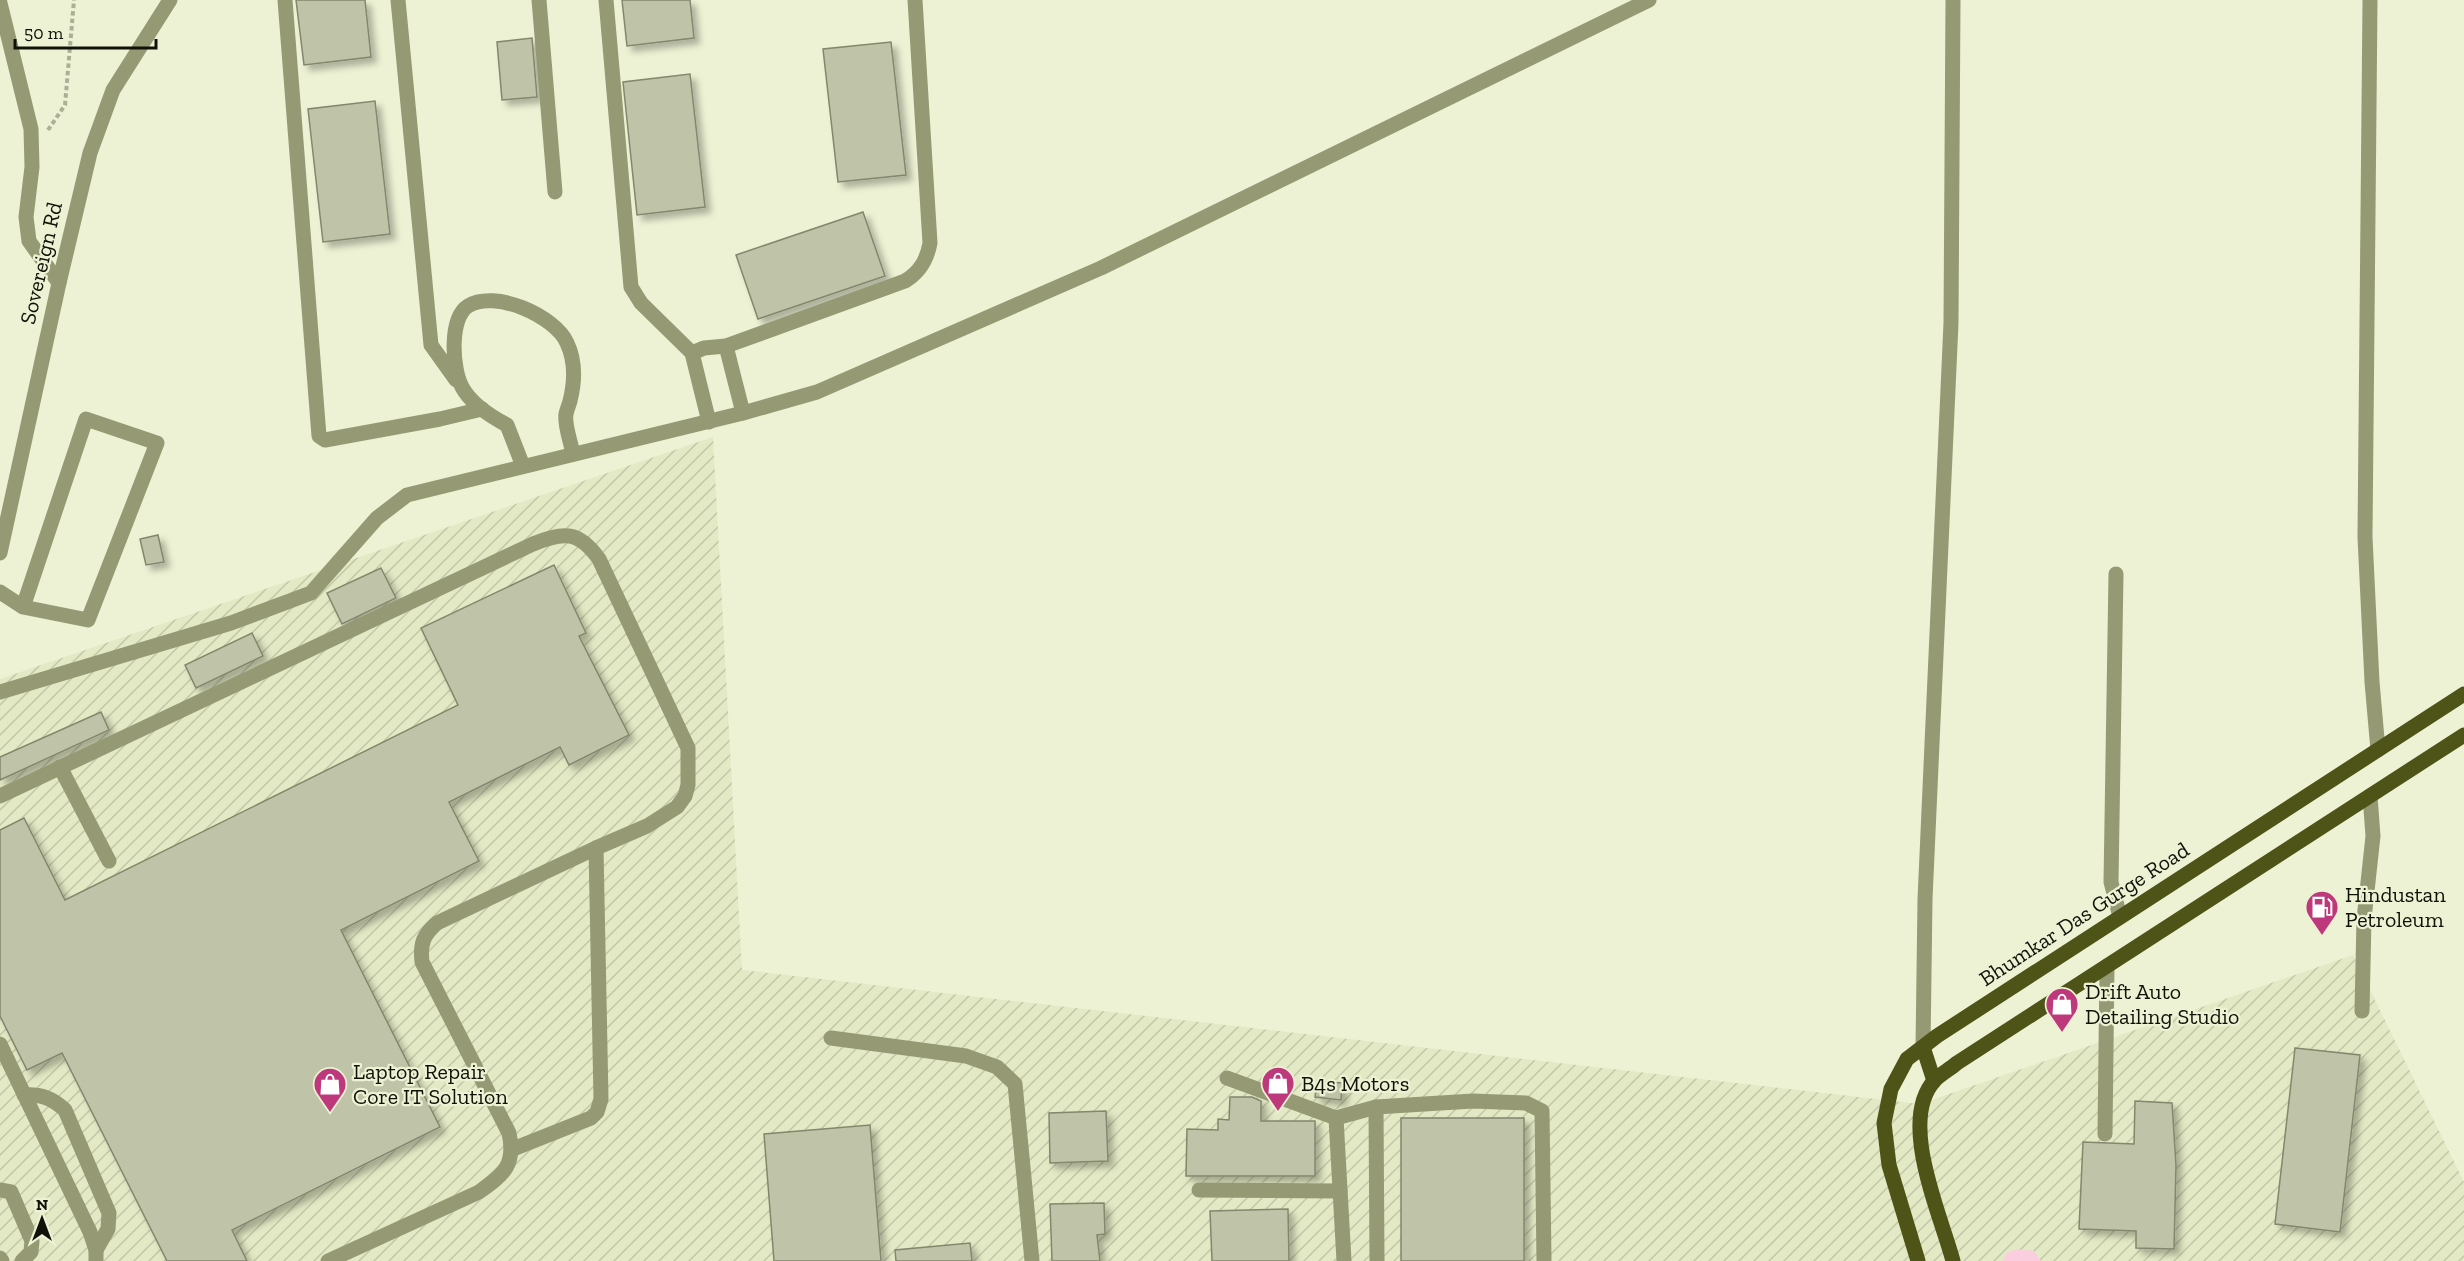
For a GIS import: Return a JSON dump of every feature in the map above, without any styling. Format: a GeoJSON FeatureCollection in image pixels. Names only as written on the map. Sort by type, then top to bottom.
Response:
{"type":"FeatureCollection","features":[{"type":"Feature","properties":{"kind":"main road","name":"Bhumkar Das Gurge Road"},"geometry":{"type":"LineString","coordinates":[[1918,1261],[1889,1165],[1884,1123],[1891,1089],[1907,1059],[2120,917],[2464,694]]}},
{"type":"Feature","properties":{"kind":"main road"},"geometry":{"type":"LineString","coordinates":[[1953,1261],[1922,1158],[1918,1125],[1923,1101],[1934,1081],[2464,735]]}},
{"type":"Feature","properties":{"kind":"main road"},"geometry":{"type":"LineString","coordinates":[[1923,1047],[1934,1081]]}},
{"type":"Feature","properties":{"kind":"street","name":"Sovereign Rd"},"geometry":{"type":"LineString","coordinates":[[0,553],[58,283],[90,153],[113,90],[170,0]]}},
{"type":"Feature","properties":{"kind":"street"},"geometry":{"type":"LineString","coordinates":[[285,0],[319,436],[325,440],[482,410]]}},
{"type":"Feature","properties":{"kind":"street"},"geometry":{"type":"LineString","coordinates":[[398,0],[431,345],[462,388],[482,410],[507,425],[523,466]]}},
{"type":"Feature","properties":{"kind":"street"},"geometry":{"type":"LineString","coordinates":[[539,0],[555,192]]}},
{"type":"Feature","properties":{"kind":"street"},"geometry":{"type":"LineString","coordinates":[[606,0],[631,287],[641,303],[692,353],[709,422]]}},
{"type":"Feature","properties":{"kind":"street"},"geometry":{"type":"LineString","coordinates":[[692,353],[716,345],[726,346],[905,281],[915,275],[922,266],[928,255],[930,243],[915,0]]}},
{"type":"Feature","properties":{"kind":"street"},"geometry":{"type":"LineString","coordinates":[[0,692],[231,623],[311,593],[377,518],[407,495],[709,422],[817,392],[1101,268],[1649,0]]}},
{"type":"Feature","properties":{"kind":"street"},"geometry":{"type":"LineString","coordinates":[[1923,1047],[1926,888],[1952,323],[1953,0]]}},
{"type":"Feature","properties":{"kind":"street"},"geometry":{"type":"LineString","coordinates":[[2370,0],[2365,537],[2372,682],[2378,750]]}},
{"type":"Feature","properties":{"kind":"street"},"geometry":{"type":"LineString","coordinates":[[0,3],[31,129],[32,153],[26,217],[29,241],[58,283]]}},
{"type":"Feature","properties":{"kind":"street"},"geometry":{"type":"LineString","coordinates":[[462,388],[454,355],[454,336],[458,318],[467,307],[477,303],[500,302],[521,306],[544,318],[560,332],[567,342],[573,362],[573,390],[566,414],[573,454]]}},
{"type":"Feature","properties":{"kind":"street"},"geometry":{"type":"LineString","coordinates":[[726,346],[743,413]]}},
{"type":"Feature","properties":{"kind":"street"},"geometry":{"type":"LineString","coordinates":[[0,592],[23,607],[88,620],[157,442],[86,419],[23,607]]}},
{"type":"Feature","properties":{"kind":"street"},"geometry":{"type":"LineString","coordinates":[[0,795],[551,536],[567,534],[582,538],[599,560],[688,748],[686,796],[677,807],[647,826],[437,923],[427,932],[420,946],[422,962],[509,1132],[513,1149],[506,1168],[496,1180],[479,1192],[328,1261]]}},
{"type":"Feature","properties":{"kind":"street"},"geometry":{"type":"LineString","coordinates":[[2116,574],[2111,882],[2120,917]]}},
{"type":"Feature","properties":{"kind":"street"},"geometry":{"type":"LineString","coordinates":[[60,767],[109,861]]}},
{"type":"Feature","properties":{"kind":"street"},"geometry":{"type":"LineString","coordinates":[[2362,1011],[2364,919],[2373,836],[2370,796]]}},
{"type":"Feature","properties":{"kind":"street"},"geometry":{"type":"LineString","coordinates":[[513,1149],[591,1118],[597,1112],[601,1099],[596,848]]}},
{"type":"Feature","properties":{"kind":"street"},"geometry":{"type":"LineString","coordinates":[[2105,1134],[2107,966]]}},
{"type":"Feature","properties":{"kind":"street"},"geometry":{"type":"LineString","coordinates":[[831,1038],[966,1056],[997,1067],[1015,1084],[1032,1261]]}},
{"type":"Feature","properties":{"kind":"street"},"geometry":{"type":"LineString","coordinates":[[0,1044],[90,1232],[96,1256]]}},
{"type":"Feature","properties":{"kind":"street"},"geometry":{"type":"LineString","coordinates":[[1227,1078],[1336,1118],[1376,1107],[1473,1101],[1526,1103],[1542,1111],[1544,1261]]}},
{"type":"Feature","properties":{"kind":"street"},"geometry":{"type":"LineString","coordinates":[[24,1095],[35,1094],[56,1101],[65,1110],[70,1121],[109,1213],[108,1229],[96,1256]]}},
{"type":"Feature","properties":{"kind":"street"},"geometry":{"type":"LineString","coordinates":[[1376,1107],[1377,1261]]}},
{"type":"Feature","properties":{"kind":"street"},"geometry":{"type":"LineString","coordinates":[[1336,1118],[1344,1261]]}},
{"type":"Feature","properties":{"kind":"street"},"geometry":{"type":"LineString","coordinates":[[0,1190],[11,1192],[32,1241],[32,1252],[22,1261]]}},
{"type":"Feature","properties":{"kind":"street"},"geometry":{"type":"LineString","coordinates":[[1199,1190],[1340,1191]]}},
{"type":"Feature","properties":{"kind":"path"},"geometry":{"type":"LineString","coordinates":[[32,153],[64,105],[74,0]]}},
{"type":"Feature","properties":{"kind":"shaded area"},"geometry":{"type":"Polygon","coordinates":[[[713,437],[742,970],[1920,1104],[2353,955],[2464,1182],[2464,1261],[0,1261],[0,679],[713,437]]]}},
{"type":"Feature","properties":{"kind":"shaded area"},"geometry":{"type":"Polygon","coordinates":[[[2018,1249],[2034,1251],[2041,1261],[2002,1261],[2008,1252],[2018,1249]]]}},
{"type":"Feature","properties":{"kind":"building"},"geometry":{"type":"Polygon","coordinates":[[[296,0],[365,0],[371,57],[304,65],[296,0]]]}},
{"type":"Feature","properties":{"kind":"building"},"geometry":{"type":"Polygon","coordinates":[[[622,0],[690,0],[694,38],[627,46],[622,0]]]}},
{"type":"Feature","properties":{"kind":"building"},"geometry":{"type":"Polygon","coordinates":[[[532,38],[537,97],[502,100],[497,42],[532,38]]]}},
{"type":"Feature","properties":{"kind":"building"},"geometry":{"type":"Polygon","coordinates":[[[891,42],[906,175],[838,182],[823,49],[891,42]]]}},
{"type":"Feature","properties":{"kind":"building"},"geometry":{"type":"Polygon","coordinates":[[[690,74],[705,207],[637,215],[623,82],[690,74]]]}},
{"type":"Feature","properties":{"kind":"building"},"geometry":{"type":"Polygon","coordinates":[[[375,101],[390,234],[323,242],[308,109],[375,101]]]}},
{"type":"Feature","properties":{"kind":"building"},"geometry":{"type":"Polygon","coordinates":[[[863,212],[885,276],[758,319],[736,255],[863,212]]]}},
{"type":"Feature","properties":{"kind":"building"},"geometry":{"type":"Polygon","coordinates":[[[158,535],[164,562],[146,565],[140,539],[158,535]]]}},
{"type":"Feature","properties":{"kind":"building"},"geometry":{"type":"Polygon","coordinates":[[[554,565],[586,633],[579,636],[629,735],[569,765],[560,747],[449,802],[479,861],[341,930],[440,1127],[232,1230],[247,1261],[167,1261],[62,1053],[27,1070],[0,1016],[0,830],[24,818],[65,900],[458,705],[421,628],[554,565]]]}},
{"type":"Feature","properties":{"kind":"building"},"geometry":{"type":"Polygon","coordinates":[[[381,568],[396,598],[342,624],[327,593],[381,568]]]}},
{"type":"Feature","properties":{"kind":"building"},"geometry":{"type":"Polygon","coordinates":[[[252,633],[263,656],[196,688],[185,665],[252,633]]]}},
{"type":"Feature","properties":{"kind":"building"},"geometry":{"type":"Polygon","coordinates":[[[101,712],[109,730],[0,780],[0,757],[101,712]]]}},
{"type":"Feature","properties":{"kind":"building"},"geometry":{"type":"Polygon","coordinates":[[[2295,1048],[2360,1055],[2340,1232],[2275,1224],[2295,1048]]]}},
{"type":"Feature","properties":{"kind":"building"},"geometry":{"type":"Polygon","coordinates":[[[1317,1081],[1342,1083],[1341,1100],[1315,1097],[1317,1081]]]}},
{"type":"Feature","properties":{"kind":"building"},"geometry":{"type":"Polygon","coordinates":[[[1230,1097],[1252,1097],[1261,1101],[1261,1121],[1315,1121],[1315,1176],[1186,1176],[1187,1129],[1218,1130],[1218,1119],[1229,1120],[1230,1097]]]}},
{"type":"Feature","properties":{"kind":"building"},"geometry":{"type":"Polygon","coordinates":[[[2135,1101],[2172,1103],[2176,1165],[2174,1249],[2136,1248],[2136,1231],[2079,1229],[2083,1142],[2134,1144],[2135,1101]]]}},
{"type":"Feature","properties":{"kind":"building"},"geometry":{"type":"Polygon","coordinates":[[[1106,1111],[1108,1161],[1050,1163],[1049,1113],[1106,1111]]]}},
{"type":"Feature","properties":{"kind":"building"},"geometry":{"type":"Polygon","coordinates":[[[1401,1118],[1524,1118],[1524,1261],[1401,1261],[1401,1118]]]}},
{"type":"Feature","properties":{"kind":"building"},"geometry":{"type":"Polygon","coordinates":[[[870,1125],[881,1261],[774,1261],[764,1134],[870,1125]]]}},
{"type":"Feature","properties":{"kind":"building"},"geometry":{"type":"Polygon","coordinates":[[[1104,1203],[1105,1234],[1097,1235],[1100,1261],[1052,1261],[1050,1204],[1104,1203]]]}},
{"type":"Feature","properties":{"kind":"building"},"geometry":{"type":"Polygon","coordinates":[[[1288,1209],[1289,1261],[1212,1261],[1210,1211],[1288,1209]]]}},
{"type":"Feature","properties":{"kind":"building"},"geometry":{"type":"Polygon","coordinates":[[[970,1243],[972,1261],[896,1261],[895,1250],[970,1243]]]}},
{"type":"Feature","properties":{"kind":"place","name":"Hindustan Petroleum"},"geometry":{"type":"Point","coordinates":[2322,936]}},
{"type":"Feature","properties":{"kind":"place","name":"Drift Auto Detailing Studio"},"geometry":{"type":"Point","coordinates":[2062,1033]}},
{"type":"Feature","properties":{"kind":"place","name":"B4s Motors"},"geometry":{"type":"Point","coordinates":[1278,1112]}},
{"type":"Feature","properties":{"kind":"place","name":"Laptop Repair Core IT Solution"},"geometry":{"type":"Point","coordinates":[330,1113]}}]}
